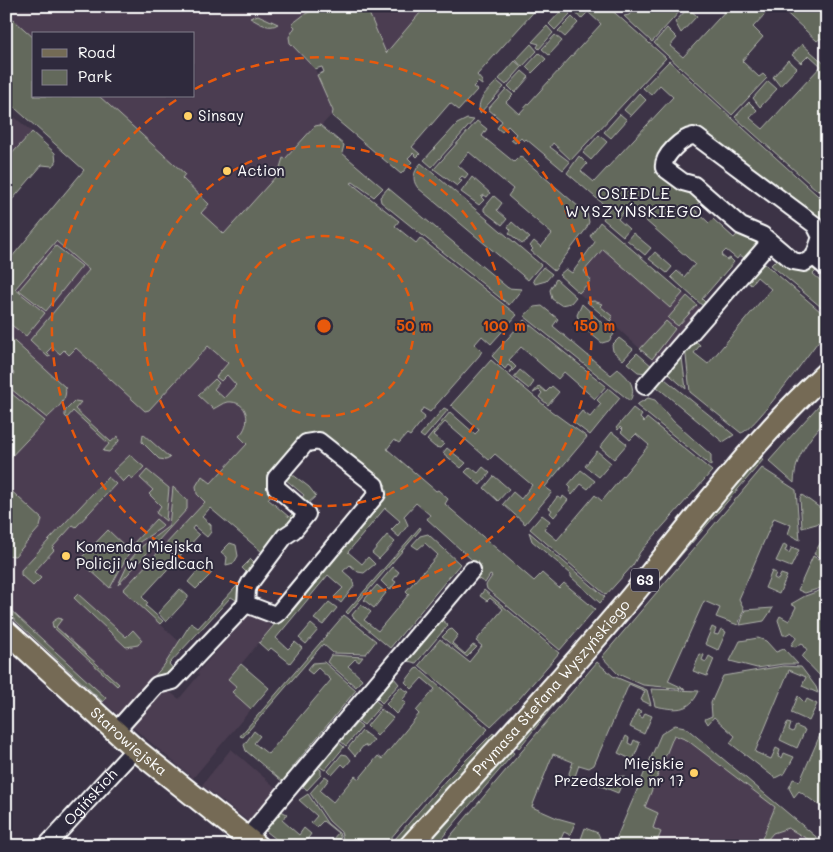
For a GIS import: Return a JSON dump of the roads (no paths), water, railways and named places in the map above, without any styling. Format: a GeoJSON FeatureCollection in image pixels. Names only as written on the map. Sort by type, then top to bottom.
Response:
{"type":"FeatureCollection","features":[{"type":"Feature","properties":{"kind":"main road","name":"Prymasa Stefana Wyszyńskiego"},"geometry":{"type":"LineString","coordinates":[[807,390],[827,361]]}},
{"type":"Feature","properties":{"kind":"main road","name":"Prymasa Stefana Wyszyńskiego"},"geometry":{"type":"LineString","coordinates":[[410,846],[534,711],[755,448],[807,390],[827,372]]}},
{"type":"Feature","properties":{"kind":"main road","name":"Starowiejska"},"geometry":{"type":"LineString","coordinates":[[6,631],[115,732],[252,842]]}},
{"type":"Feature","properties":{"kind":"street"},"geometry":{"type":"LineString","coordinates":[[697,136],[815,225],[821,237],[814,257],[804,263],[796,263],[770,242],[762,235],[741,226],[694,185],[683,182],[664,168],[665,160],[683,140],[687,137],[697,136]]}},
{"type":"Feature","properties":{"kind":"street"},"geometry":{"type":"LineString","coordinates":[[645,386],[770,242]]}},
{"type":"Feature","properties":{"kind":"street"},"geometry":{"type":"LineString","coordinates":[[814,257],[827,268]]}},
{"type":"Feature","properties":{"kind":"street"},"geometry":{"type":"LineString","coordinates":[[115,732],[157,684],[173,681],[246,604],[250,583],[285,536],[294,530],[307,514],[276,487],[276,478],[306,443],[319,441],[375,485],[376,494],[279,612],[269,614],[246,604]]}},
{"type":"Feature","properties":{"kind":"street"},"geometry":{"type":"LineString","coordinates":[[252,842],[472,570]]}},
{"type":"Feature","properties":{"kind":"street","name":"Ogińskich"},"geometry":{"type":"LineString","coordinates":[[46,846],[135,749]]}},
{"type":"Feature","properties":{"kind":"place","name":"Sinsay"},"geometry":{"type":"Point","coordinates":[188,116]}},
{"type":"Feature","properties":{"kind":"place","name":"Action"},"geometry":{"type":"Point","coordinates":[227,171]}},
{"type":"Feature","properties":{"kind":"place","name":"Komenda Miejska Policji w Siedlcach"},"geometry":{"type":"Point","coordinates":[66,556]}},
{"type":"Feature","properties":{"kind":"place","name":"Miejskie Przedszkole nr 17"},"geometry":{"type":"Point","coordinates":[694,773]}},
{"type":"Feature","properties":{"kind":"district","name":"OSIEDLE WYSZYŃSKIEGO"},"geometry":{"type":"Point","coordinates":[634,202]}}]}
